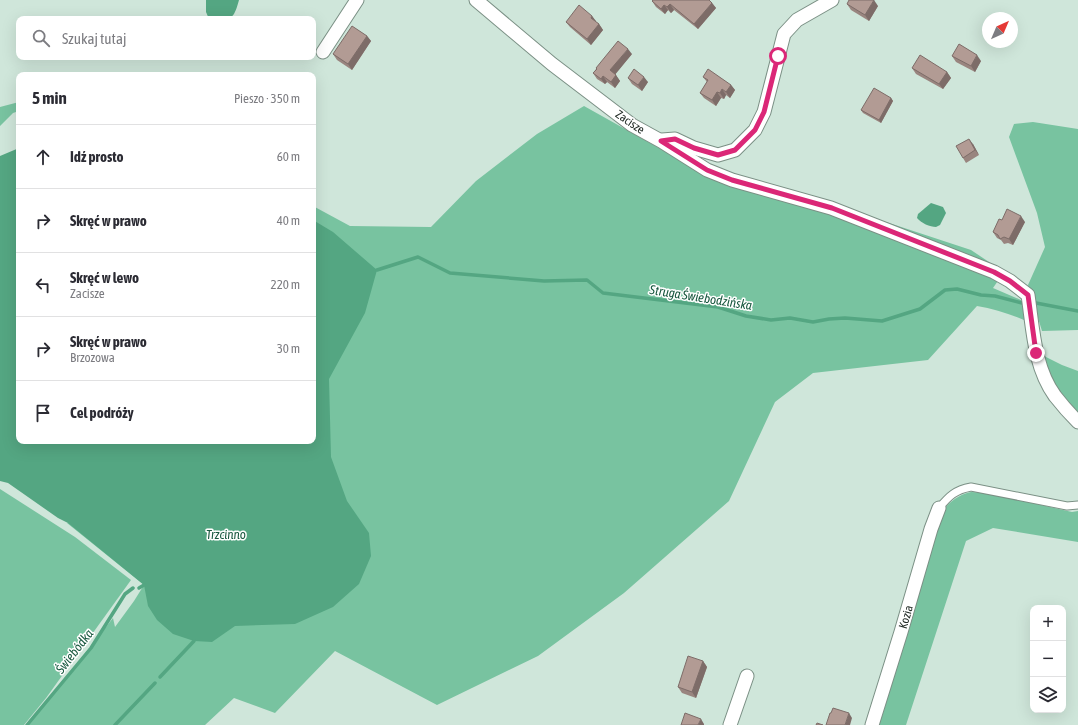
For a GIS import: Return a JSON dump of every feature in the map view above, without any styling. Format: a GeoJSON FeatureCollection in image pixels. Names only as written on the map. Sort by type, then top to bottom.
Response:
{"type":"FeatureCollection","features":[{"type":"Feature","properties":{"kind":"street"},"geometry":{"type":"LineString","coordinates":[[323,52],[357,0]]}},
{"type":"Feature","properties":{"kind":"street","name":"Zacisze"},"geometry":{"type":"LineString","coordinates":[[476,0],[552,64],[632,125],[661,141],[707,170],[732,180],[832,208],[994,272],[1010,281],[1028,295],[1036,353],[1043,375],[1054,396],[1078,422]]}},
{"type":"Feature","properties":{"kind":"street"},"geometry":{"type":"LineString","coordinates":[[661,141],[675,139],[694,148],[718,155],[735,150],[755,130],[764,112],[784,34],[797,20],[832,0]]}},
{"type":"Feature","properties":{"kind":"street","name":"Kozia"},"geometry":{"type":"LineString","coordinates":[[872,725],[931,529],[940,508]]}},
{"type":"Feature","properties":{"kind":"street"},"geometry":{"type":"LineString","coordinates":[[730,725],[747,676]]}},
{"type":"Feature","properties":{"kind":"lane"},"geometry":{"type":"LineString","coordinates":[[940,508],[948,497],[960,489],[972,487],[1067,506],[1078,505]]}},
{"type":"Feature","properties":{"kind":"shaded area"},"geometry":{"type":"Polygon","coordinates":[[[16,103],[16,112],[13,113],[0,126],[0,107],[16,103]]]}},
{"type":"Feature","properties":{"kind":"shaded area"},"geometry":{"type":"Polygon","coordinates":[[[584,106],[709,176],[886,222],[971,250],[1004,272],[993,288],[1021,300],[1026,321],[1002,312],[977,306],[928,360],[813,373],[775,402],[729,501],[624,593],[538,656],[437,705],[335,651],[275,713],[234,698],[205,725],[26,725],[113,618],[115,627],[144,585],[67,523],[304,444],[316,444],[316,208],[350,226],[431,227],[476,181],[537,134],[584,106]]]}},
{"type":"Feature","properties":{"kind":"shaded area"},"geometry":{"type":"Polygon","coordinates":[[[1033,122],[1078,129],[1078,330],[1042,331],[1028,285],[1045,247],[1037,213],[1009,137],[1014,124],[1033,122]]]}},
{"type":"Feature","properties":{"kind":"shaded area"},"geometry":{"type":"Polygon","coordinates":[[[1044,356],[1078,371],[1078,419],[1060,397],[1051,383],[1045,366],[1044,356]]]}},
{"type":"Feature","properties":{"kind":"shaded area"},"geometry":{"type":"Polygon","coordinates":[[[0,489],[75,537],[131,580],[46,698],[24,725],[0,725],[0,489]]]}},
{"type":"Feature","properties":{"kind":"shaded area"},"geometry":{"type":"Polygon","coordinates":[[[971,492],[988,493],[1072,512],[1078,511],[1078,542],[993,528],[966,541],[906,725],[879,725],[905,632],[943,510],[955,499],[971,492]]]}},
{"type":"Feature","properties":{"kind":"water"},"geometry":{"type":"Polygon","coordinates":[[[206,0],[239,0],[233,16],[208,16],[206,12],[206,0]]]}},
{"type":"Feature","properties":{"kind":"water","name":"Trzcinno"},"geometry":{"type":"Polygon","coordinates":[[[16,149],[16,444],[316,444],[316,222],[333,232],[377,270],[365,313],[329,379],[331,457],[347,501],[369,533],[371,556],[359,584],[333,607],[295,624],[235,626],[212,642],[194,641],[173,634],[157,620],[148,606],[144,585],[68,523],[58,518],[8,483],[0,481],[0,156],[16,149]]]}},
{"type":"Feature","properties":{"kind":"water"},"geometry":{"type":"Polygon","coordinates":[[[931,203],[943,207],[946,213],[940,225],[936,227],[921,222],[917,218],[918,214],[931,203]]]}},
{"type":"Feature","properties":{"kind":"building"},"geometry":{"type":"Polygon","coordinates":[[[709,0],[712,3],[694,24],[670,4],[667,7],[664,5],[661,9],[652,1],[709,0]]]}},
{"type":"Feature","properties":{"kind":"building"},"geometry":{"type":"Polygon","coordinates":[[[849,0],[874,0],[865,15],[847,4],[849,0]]]}},
{"type":"Feature","properties":{"kind":"building"},"geometry":{"type":"Polygon","coordinates":[[[579,5],[599,24],[587,39],[566,22],[579,5]]]}},
{"type":"Feature","properties":{"kind":"building"},"geometry":{"type":"Polygon","coordinates":[[[352,26],[367,36],[348,64],[333,54],[352,26]]]}},
{"type":"Feature","properties":{"kind":"building"},"geometry":{"type":"Polygon","coordinates":[[[618,41],[628,49],[610,70],[616,75],[611,82],[603,76],[601,79],[593,73],[618,41]]]}},
{"type":"Feature","properties":{"kind":"building"},"geometry":{"type":"Polygon","coordinates":[[[959,44],[977,55],[971,66],[952,56],[959,44]]]}},
{"type":"Feature","properties":{"kind":"building"},"geometry":{"type":"Polygon","coordinates":[[[920,55],[947,72],[939,84],[912,68],[920,55]]]}},
{"type":"Feature","properties":{"kind":"building"},"geometry":{"type":"Polygon","coordinates":[[[634,69],[644,77],[638,85],[628,78],[634,69]]]}},
{"type":"Feature","properties":{"kind":"building"},"geometry":{"type":"Polygon","coordinates":[[[708,69],[731,85],[726,92],[722,89],[720,93],[717,92],[712,100],[700,93],[708,80],[703,77],[708,69]]]}},
{"type":"Feature","properties":{"kind":"building"},"geometry":{"type":"Polygon","coordinates":[[[874,88],[891,98],[879,120],[861,110],[874,88]]]}},
{"type":"Feature","properties":{"kind":"building"},"geometry":{"type":"Polygon","coordinates":[[[969,139],[975,150],[963,158],[956,146],[969,139]]]}},
{"type":"Feature","properties":{"kind":"building"},"geometry":{"type":"Polygon","coordinates":[[[1007,209],[1021,216],[1009,239],[1004,237],[1000,239],[998,235],[993,232],[999,219],[1002,220],[1007,209]]]}},
{"type":"Feature","properties":{"kind":"building"},"geometry":{"type":"Polygon","coordinates":[[[688,656],[703,661],[692,692],[678,687],[688,656]]]}},
{"type":"Feature","properties":{"kind":"building"},"geometry":{"type":"Polygon","coordinates":[[[833,708],[849,713],[845,725],[826,725],[833,708]]]}},
{"type":"Feature","properties":{"kind":"building"},"geometry":{"type":"Polygon","coordinates":[[[685,713],[701,719],[698,725],[681,725],[685,713]]]}},
{"type":"Feature","properties":{"kind":"waterway","name":"Struga Świebodzińska"},"geometry":{"type":"LineString","coordinates":[[377,270],[418,257],[450,273],[544,281],[587,280],[603,293],[718,307],[746,316],[771,320],[790,318],[813,322],[845,318],[882,321],[920,309],[945,290],[957,289],[1022,303]]}},
{"type":"Feature","properties":{"kind":"waterway","name":"Struga Świebodzińska"},"geometry":{"type":"LineString","coordinates":[[1036,303],[1078,311]]}},
{"type":"Feature","properties":{"kind":"waterway","name":"Świebódka"},"geometry":{"type":"LineString","coordinates":[[139,588],[144,585]]}},
{"type":"Feature","properties":{"kind":"waterway","name":"Świebódka"},"geometry":{"type":"LineString","coordinates":[[27,725],[91,648],[125,594],[133,588]]}},
{"type":"Feature","properties":{"kind":"waterway"},"geometry":{"type":"LineString","coordinates":[[160,677],[194,641]]}},
{"type":"Feature","properties":{"kind":"waterway"},"geometry":{"type":"LineString","coordinates":[[115,725],[155,683]]}},
{"type":"Feature","properties":{"kind":"route"},"geometry":{"type":"LineString","coordinates":[[778,56],[764,112],[755,130],[735,150],[718,155],[694,148],[675,139],[661,141],[707,170],[732,180],[832,208],[994,272],[1010,281],[1028,295],[1036,353]]}}]}
